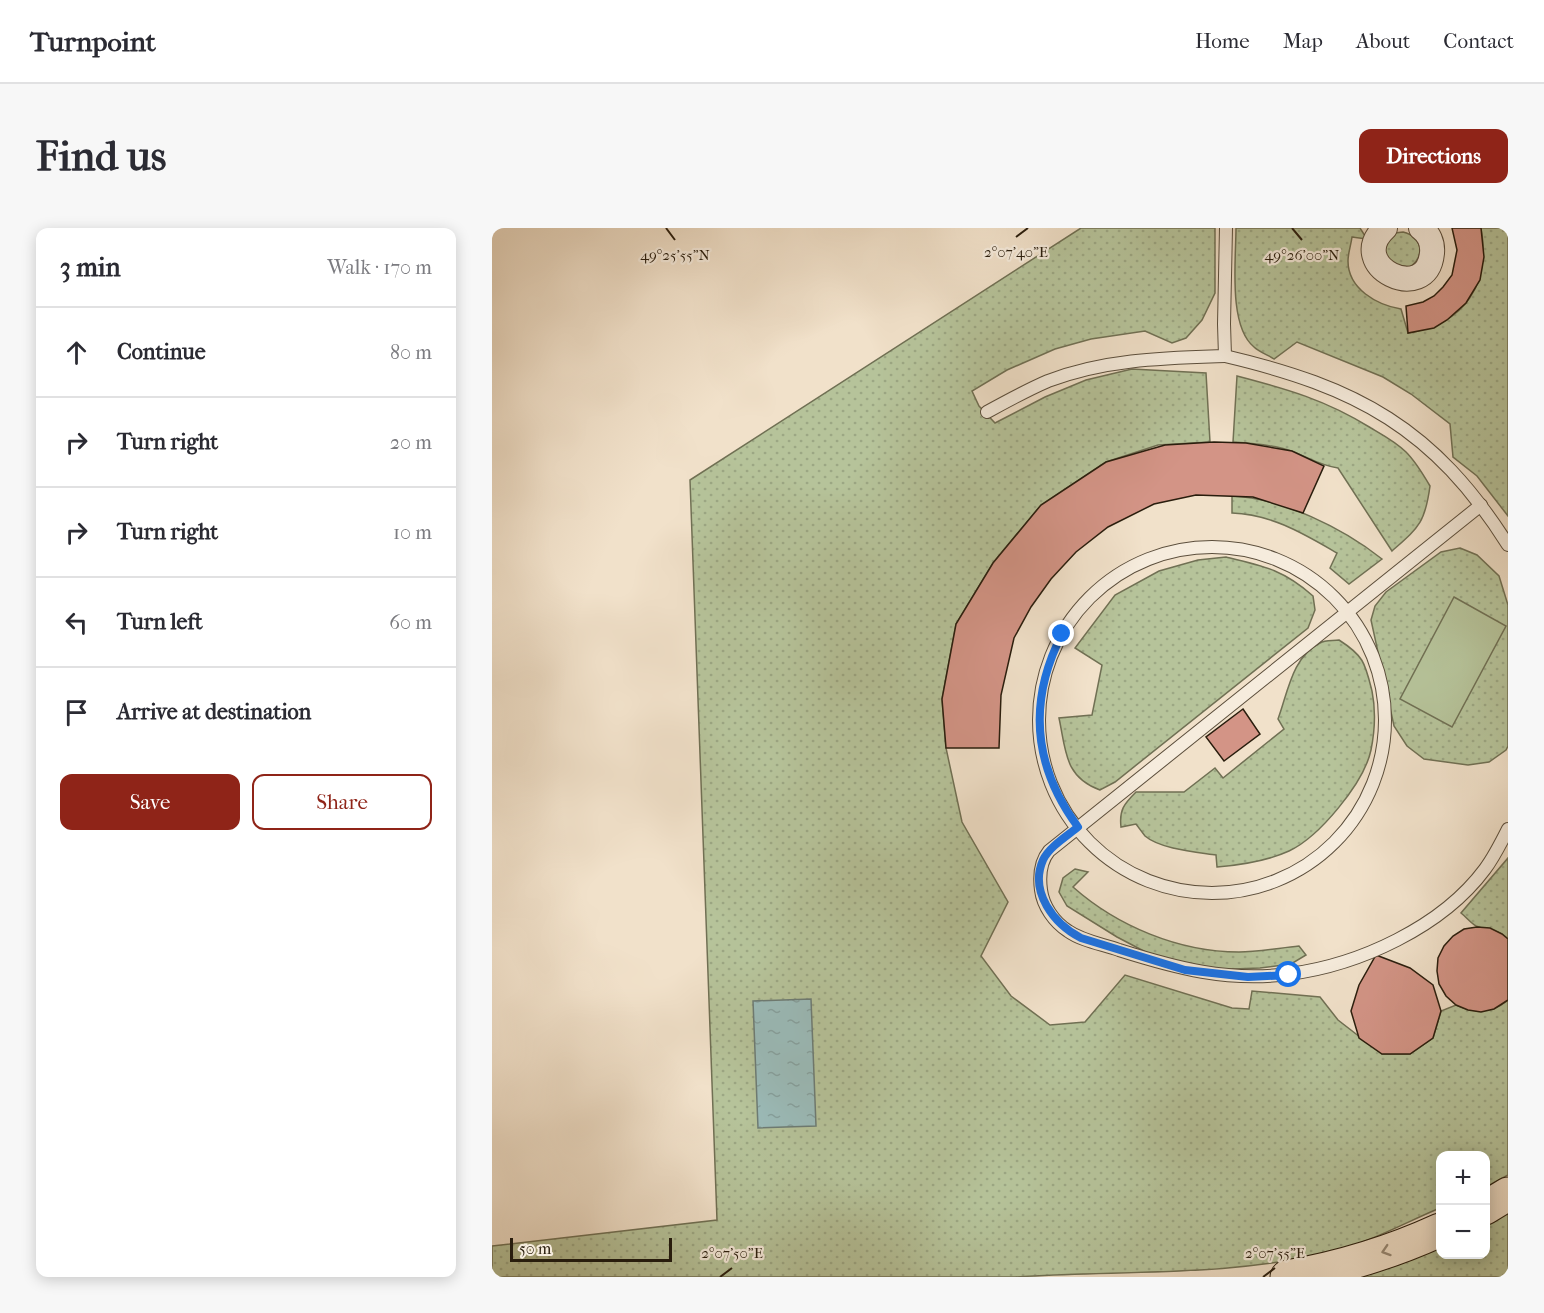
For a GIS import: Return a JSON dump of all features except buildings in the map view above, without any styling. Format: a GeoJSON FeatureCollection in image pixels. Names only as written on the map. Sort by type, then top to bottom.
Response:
{"type":"FeatureCollection","features":[{"type":"Feature","properties":{"kind":"highway"},"geometry":{"type":"LineString","coordinates":[[1490,1205],[1508,1194]]}},
{"type":"Feature","properties":{"kind":"highway"},"geometry":{"type":"LineString","coordinates":[[1287,1277],[1371,1256],[1436,1232]]}},
{"type":"Feature","properties":{"kind":"street"},"geometry":{"type":"LineString","coordinates":[[1382,229],[1376,243],[1377,260],[1387,274],[1404,279],[1420,273],[1431,260],[1431,242],[1421,228]]}},
{"type":"Feature","properties":{"kind":"lane"},"geometry":{"type":"LineString","coordinates":[[1225,356],[1226,228]]}},
{"type":"Feature","properties":{"kind":"lane"},"geometry":{"type":"LineString","coordinates":[[987,412],[1035,387],[1084,370],[1131,361],[1225,356],[1277,369],[1329,386],[1365,403],[1428,446],[1460,479],[1508,545]]}},
{"type":"Feature","properties":{"kind":"lane"},"geometry":{"type":"LineString","coordinates":[[1480,505],[1049,851],[1043,858],[1041,868],[1041,893],[1051,914],[1059,924],[1081,938],[1168,966],[1205,973],[1248,977],[1289,975],[1356,957],[1403,937],[1436,916],[1473,884],[1508,829]]}},
{"type":"Feature","properties":{"kind":"lane"},"geometry":{"type":"LineString","coordinates":[[1198,547],[1236,548],[1289,565],[1321,585],[1347,612],[1367,643],[1380,678],[1385,715],[1382,753],[1371,788],[1352,821],[1341,836],[1313,860],[1280,879],[1244,890],[1189,891],[1152,882],[1119,865],[1097,848],[1078,827],[1062,804],[1050,779],[1041,742],[1040,705],[1047,668],[1058,642],[1072,618],[1097,591],[1127,569],[1161,554],[1198,547]]}},
{"type":"Feature","properties":{"kind":"green space"},"geometry":{"type":"Polygon","coordinates":[[[1081,228],[1215,228],[1215,293],[1202,320],[1186,338],[1172,343],[1145,331],[1091,339],[1055,349],[1007,370],[972,391],[979,406],[995,423],[1045,397],[1086,380],[1132,369],[1206,373],[1210,442],[1158,445],[1106,462],[1041,505],[993,563],[956,624],[942,699],[946,748],[962,822],[1008,902],[981,956],[1011,996],[1050,1025],[1085,1022],[1125,975],[1232,1008],[1249,1009],[1252,991],[1320,997],[1338,1020],[1382,1054],[1410,1054],[1433,1038],[1441,1011],[1456,1005],[1469,1010],[1483,1011],[1496,1008],[1508,1000],[1508,1175],[1490,1185],[1490,1151],[1436,1151],[1436,1210],[1372,1238],[1330,1252],[1292,1260],[1214,1269],[1015,1277],[492,1277],[492,1246],[717,1220],[690,480],[1081,228]]]}},
{"type":"Feature","properties":{"kind":"green space"},"geometry":{"type":"Polygon","coordinates":[[[1236,228],[1360,228],[1367,239],[1352,237],[1348,261],[1353,280],[1365,294],[1383,304],[1401,309],[1408,333],[1445,321],[1459,311],[1470,298],[1482,267],[1481,228],[1508,228],[1508,516],[1477,476],[1453,457],[1450,424],[1411,394],[1383,377],[1297,342],[1274,359],[1254,347],[1240,324],[1237,308],[1236,228]]]}},
{"type":"Feature","properties":{"kind":"green space"},"geometry":{"type":"Polygon","coordinates":[[[1403,232],[1415,238],[1420,247],[1418,258],[1410,267],[1389,264],[1384,247],[1395,233],[1403,232]]]}},
{"type":"Feature","properties":{"kind":"green space"},"geometry":{"type":"Polygon","coordinates":[[[1237,376],[1322,403],[1354,418],[1402,448],[1430,486],[1426,508],[1415,530],[1392,551],[1338,468],[1280,448],[1233,442],[1237,376]]]}},
{"type":"Feature","properties":{"kind":"green space"},"geometry":{"type":"Polygon","coordinates":[[[1232,496],[1271,502],[1311,517],[1349,536],[1382,559],[1349,584],[1330,568],[1337,553],[1300,532],[1274,521],[1232,513],[1232,496]]]}},
{"type":"Feature","properties":{"kind":"green space"},"geometry":{"type":"Polygon","coordinates":[[[1460,548],[1477,555],[1499,576],[1508,605],[1508,746],[1489,762],[1468,765],[1424,759],[1407,746],[1394,726],[1371,620],[1375,606],[1386,592],[1441,552],[1460,548]]]}},
{"type":"Feature","properties":{"kind":"green space"},"geometry":{"type":"Polygon","coordinates":[[[1226,557],[1273,570],[1293,580],[1313,596],[1315,610],[1308,628],[1115,782],[1100,790],[1088,784],[1079,778],[1069,761],[1059,718],[1092,715],[1102,665],[1075,648],[1115,595],[1159,571],[1198,560],[1226,557]]]}},
{"type":"Feature","properties":{"kind":"green space"},"geometry":{"type":"Polygon","coordinates":[[[1454,597],[1506,626],[1452,727],[1400,699],[1454,597]]]}},
{"type":"Feature","properties":{"kind":"green space"},"geometry":{"type":"Polygon","coordinates":[[[1339,640],[1359,656],[1370,681],[1374,713],[1371,750],[1367,763],[1350,793],[1339,808],[1313,834],[1301,844],[1281,854],[1254,862],[1217,867],[1216,855],[1160,844],[1145,836],[1136,824],[1121,827],[1123,808],[1136,792],[1184,792],[1215,768],[1223,778],[1284,729],[1278,719],[1297,666],[1311,649],[1320,643],[1339,640]]]}},
{"type":"Feature","properties":{"kind":"green space"},"geometry":{"type":"Polygon","coordinates":[[[1508,858],[1508,939],[1495,931],[1476,926],[1461,913],[1508,858]]]}},
{"type":"Feature","properties":{"kind":"green space"},"geometry":{"type":"Polygon","coordinates":[[[1075,869],[1088,872],[1073,887],[1109,914],[1150,934],[1172,942],[1216,951],[1246,952],[1299,946],[1306,955],[1291,964],[1207,970],[1159,959],[1117,937],[1067,906],[1059,892],[1063,878],[1075,869]]]}},
{"type":"Feature","properties":{"kind":"green space"},"geometry":{"type":"Polygon","coordinates":[[[1508,1207],[1508,1277],[1338,1277],[1436,1242],[1436,1259],[1490,1259],[1490,1218],[1508,1207]]]}},
{"type":"Feature","properties":{"kind":"water"},"geometry":{"type":"Polygon","coordinates":[[[811,999],[816,1126],[758,1128],[753,1001],[811,999]]]}},
{"type":"Feature","properties":{"kind":"route"},"geometry":{"type":"LineString","coordinates":[[1062,634],[1047,668],[1043,686],[1040,705],[1041,742],[1044,761],[1057,796],[1078,827],[1043,858],[1041,893],[1051,914],[1068,932],[1081,938],[1168,966],[1248,977],[1289,975]]}}]}
